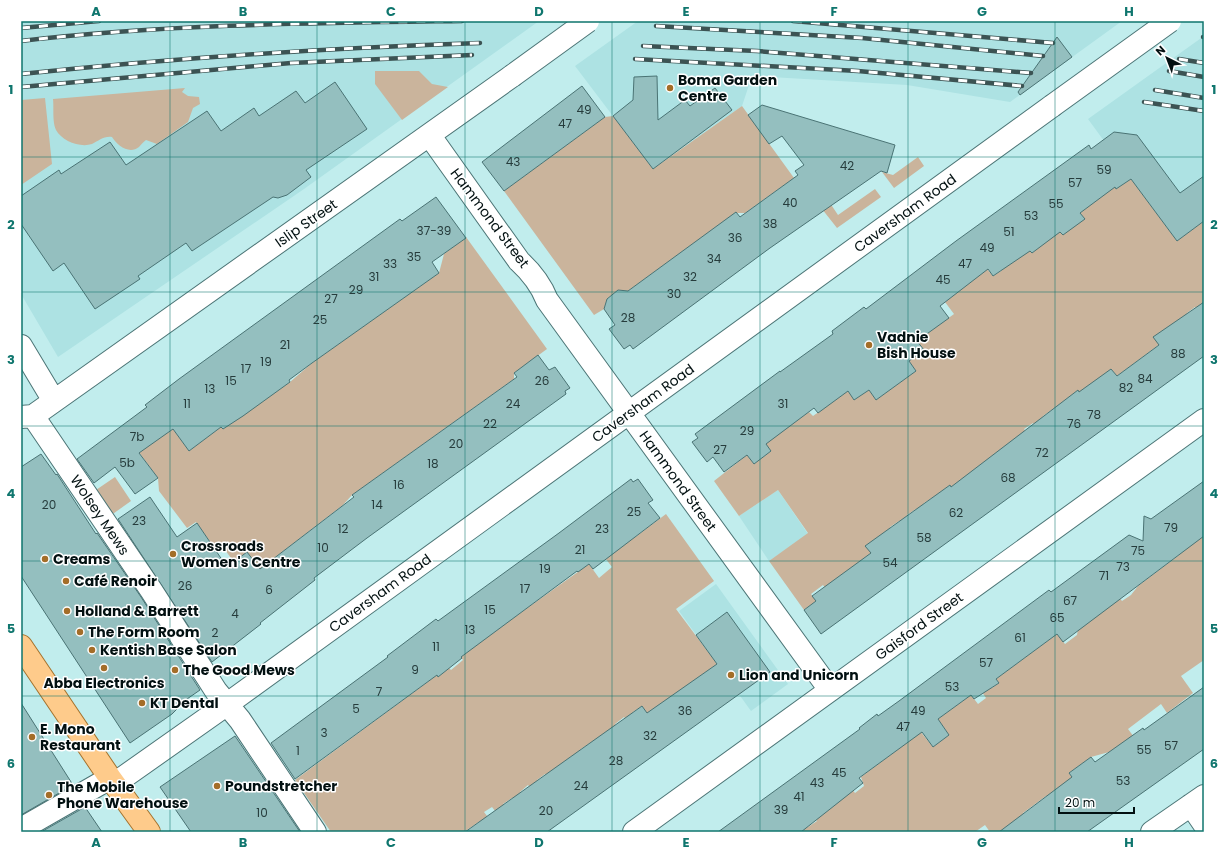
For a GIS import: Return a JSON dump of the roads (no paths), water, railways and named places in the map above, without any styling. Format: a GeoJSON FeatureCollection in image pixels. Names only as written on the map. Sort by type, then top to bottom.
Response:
{"type":"FeatureCollection","features":[{"type":"Feature","properties":{"kind":"main road"},"geometry":{"type":"LineString","coordinates":[[21,646],[28,667],[149,832]]}},
{"type":"Feature","properties":{"kind":"street","name":"Islip Street"},"geometry":{"type":"LineString","coordinates":[[27,416],[54,401],[430,136],[588,21]]}},
{"type":"Feature","properties":{"kind":"street","name":"Caversham Road"},"geometry":{"type":"LineString","coordinates":[[21,829],[112,781],[226,705],[1170,21]]}},
{"type":"Feature","properties":{"kind":"street","name":"Hammond Street"},"geometry":{"type":"LineString","coordinates":[[430,136],[519,261],[528,268],[547,300],[830,690]]}},
{"type":"Feature","properties":{"kind":"street"},"geometry":{"type":"LineString","coordinates":[[21,346],[54,401]]}},
{"type":"Feature","properties":{"kind":"street","name":"Wolsey Mews"},"geometry":{"type":"LineString","coordinates":[[27,416],[226,705],[240,720],[315,832]]}},
{"type":"Feature","properties":{"kind":"street","name":"Gaisford Street"},"geometry":{"type":"LineString","coordinates":[[634,832],[1204,420]]}},
{"type":"Feature","properties":{"kind":"street"},"geometry":{"type":"LineString","coordinates":[[1152,832],[1197,800],[1204,824]]}},
{"type":"Feature","properties":{"kind":"railway"},"geometry":{"type":"LineString","coordinates":[[21,28],[99,21]]}},
{"type":"Feature","properties":{"kind":"railway"},"geometry":{"type":"LineString","coordinates":[[21,41],[131,31],[242,25],[462,21]]}},
{"type":"Feature","properties":{"kind":"railway"},"geometry":{"type":"LineString","coordinates":[[793,21],[1053,43]]}},
{"type":"Feature","properties":{"kind":"railway"},"geometry":{"type":"LineString","coordinates":[[656,26],[862,38],[1043,56]]}},
{"type":"Feature","properties":{"kind":"railway"},"geometry":{"type":"LineString","coordinates":[[21,74],[250,54],[480,43]]}},
{"type":"Feature","properties":{"kind":"railway"},"geometry":{"type":"LineString","coordinates":[[643,46],[757,51],[1031,73]]}},
{"type":"Feature","properties":{"kind":"railway"},"geometry":{"type":"LineString","coordinates":[[21,87],[291,63],[472,55]]}},
{"type":"Feature","properties":{"kind":"railway"},"geometry":{"type":"LineString","coordinates":[[635,59],[858,71],[1022,86]]}},
{"type":"Feature","properties":{"kind":"railway"},"geometry":{"type":"LineString","coordinates":[[1179,59],[1204,63]]}},
{"type":"Feature","properties":{"kind":"railway"},"geometry":{"type":"LineString","coordinates":[[1169,71],[1204,77]]}},
{"type":"Feature","properties":{"kind":"railway"},"geometry":{"type":"LineString","coordinates":[[1155,90],[1204,98]]}},
{"type":"Feature","properties":{"kind":"railway"},"geometry":{"type":"LineString","coordinates":[[1144,102],[1204,111]]}},
{"type":"Feature","properties":{"kind":"place","name":"Boma Garden Centre"},"geometry":{"type":"Point","coordinates":[670,88]}},
{"type":"Feature","properties":{"kind":"place","name":"Vadnie Bish House"},"geometry":{"type":"Point","coordinates":[869,345]}},
{"type":"Feature","properties":{"kind":"place","name":"Crossroads Women's Centre"},"geometry":{"type":"Point","coordinates":[173,554]}},
{"type":"Feature","properties":{"kind":"place","name":"Creams"},"geometry":{"type":"Point","coordinates":[45,559]}},
{"type":"Feature","properties":{"kind":"place","name":"Café Renoir"},"geometry":{"type":"Point","coordinates":[66,581]}},
{"type":"Feature","properties":{"kind":"place","name":"Holland & Barrett"},"geometry":{"type":"Point","coordinates":[67,611]}},
{"type":"Feature","properties":{"kind":"place","name":"The Form Room"},"geometry":{"type":"Point","coordinates":[80,632]}},
{"type":"Feature","properties":{"kind":"place","name":"Kentish Base Salon"},"geometry":{"type":"Point","coordinates":[92,650]}},
{"type":"Feature","properties":{"kind":"place","name":"Abba Electronics"},"geometry":{"type":"Point","coordinates":[104,668]}},
{"type":"Feature","properties":{"kind":"place","name":"The Good Mews"},"geometry":{"type":"Point","coordinates":[175,670]}},
{"type":"Feature","properties":{"kind":"place","name":"Lion and Unicorn"},"geometry":{"type":"Point","coordinates":[731,675]}},
{"type":"Feature","properties":{"kind":"place","name":"KT Dental"},"geometry":{"type":"Point","coordinates":[142,703]}},
{"type":"Feature","properties":{"kind":"place","name":"E. Mono Restaurant"},"geometry":{"type":"Point","coordinates":[32,737]}},
{"type":"Feature","properties":{"kind":"place","name":"Poundstretcher"},"geometry":{"type":"Point","coordinates":[217,786]}},
{"type":"Feature","properties":{"kind":"place","name":"The Mobile Phone Warehouse"},"geometry":{"type":"Point","coordinates":[49,795]}}]}
